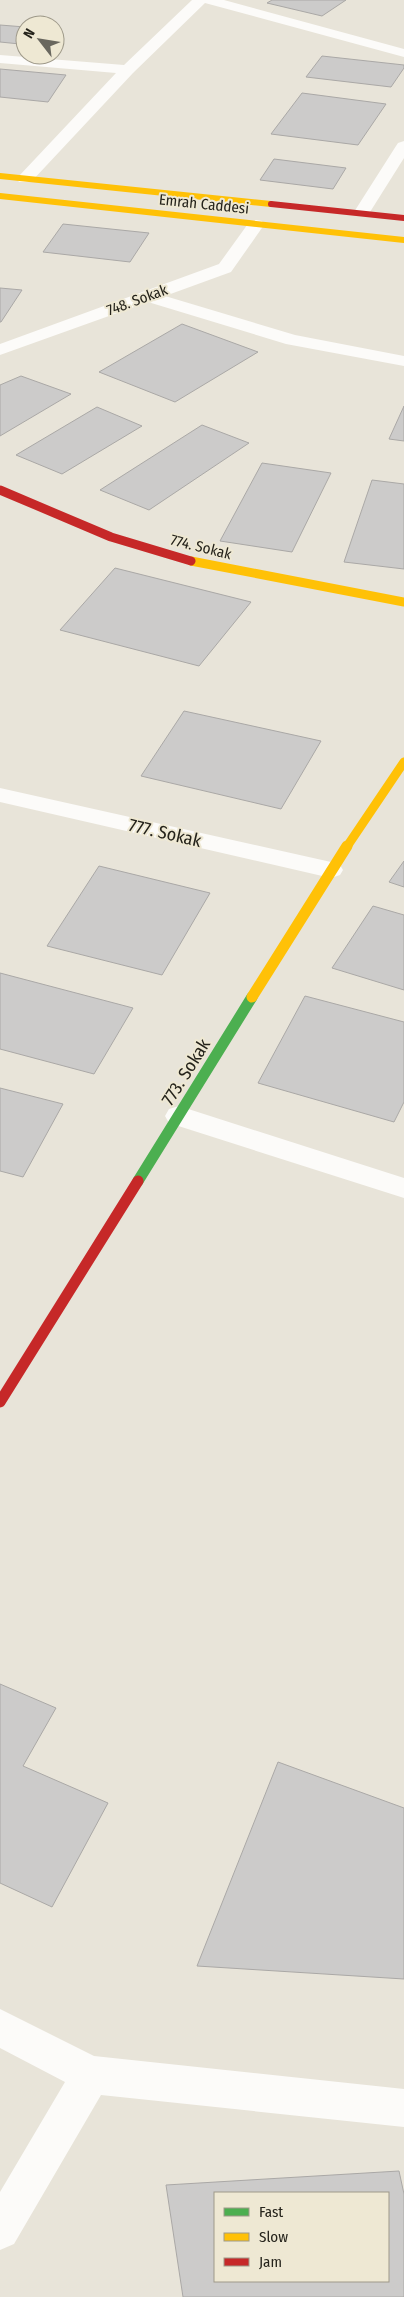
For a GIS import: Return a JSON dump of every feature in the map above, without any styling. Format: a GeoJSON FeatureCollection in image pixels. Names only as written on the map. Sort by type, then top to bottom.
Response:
{"type":"FeatureCollection","features":[{"type":"Feature","properties":{"kind":"street"},"geometry":{"type":"LineString","coordinates":[[25,178],[128,70],[200,0]]}},
{"type":"Feature","properties":{"kind":"street"},"geometry":{"type":"LineString","coordinates":[[208,0],[404,53]]}},
{"type":"Feature","properties":{"kind":"street"},"geometry":{"type":"LineString","coordinates":[[0,59],[128,70]]}},
{"type":"Feature","properties":{"kind":"street"},"geometry":{"type":"LineString","coordinates":[[362,212],[404,146]]}},
{"type":"Feature","properties":{"kind":"street","name":"Emrah Caddesi"},"geometry":{"type":"LineString","coordinates":[[0,176],[362,212],[404,218]]}},
{"type":"Feature","properties":{"kind":"street","name":"Emrah Caddesi"},"geometry":{"type":"LineString","coordinates":[[0,196],[404,240]]}},
{"type":"Feature","properties":{"kind":"street","name":"748. Sokak"},"geometry":{"type":"LineString","coordinates":[[0,350],[225,268],[256,225]]}},
{"type":"Feature","properties":{"kind":"street"},"geometry":{"type":"LineString","coordinates":[[147,296],[292,340],[404,361]]}},
{"type":"Feature","properties":{"kind":"street","name":"774. Sokak"},"geometry":{"type":"LineString","coordinates":[[0,490],[110,537],[202,564],[404,602]]}},
{"type":"Feature","properties":{"kind":"street","name":"773. Sokak"},"geometry":{"type":"LineString","coordinates":[[0,1402],[331,870],[404,762]]}},
{"type":"Feature","properties":{"kind":"street","name":"777. Sokak"},"geometry":{"type":"LineString","coordinates":[[0,795],[331,870]]}},
{"type":"Feature","properties":{"kind":"street"},"geometry":{"type":"LineString","coordinates":[[179,1116],[404,1188]]}},
{"type":"Feature","properties":{"kind":"street"},"geometry":{"type":"LineString","coordinates":[[0,2028],[92,2075],[404,2108]]}},
{"type":"Feature","properties":{"kind":"street"},"geometry":{"type":"LineString","coordinates":[[0,2230],[92,2075]]}},
{"type":"Feature","properties":{"kind":"building"},"geometry":{"type":"Polygon","coordinates":[[[272,0],[346,0],[322,16],[267,3],[272,0]]]}},
{"type":"Feature","properties":{"kind":"building"},"geometry":{"type":"Polygon","coordinates":[[[0,25],[15,26],[15,44],[0,42],[0,25]]]}},
{"type":"Feature","properties":{"kind":"building"},"geometry":{"type":"Polygon","coordinates":[[[322,56],[404,65],[404,68],[391,87],[306,77],[322,56]]]}},
{"type":"Feature","properties":{"kind":"building"},"geometry":{"type":"Polygon","coordinates":[[[0,69],[66,75],[48,102],[0,97],[0,69]]]}},
{"type":"Feature","properties":{"kind":"building"},"geometry":{"type":"Polygon","coordinates":[[[302,93],[386,104],[358,145],[271,134],[302,93]]]}},
{"type":"Feature","properties":{"kind":"building"},"geometry":{"type":"Polygon","coordinates":[[[274,159],[346,168],[333,189],[260,180],[274,159]]]}},
{"type":"Feature","properties":{"kind":"building"},"geometry":{"type":"Polygon","coordinates":[[[63,224],[149,233],[130,262],[43,252],[63,224]]]}},
{"type":"Feature","properties":{"kind":"building"},"geometry":{"type":"Polygon","coordinates":[[[0,288],[22,290],[1,322],[0,322],[0,288]]]}},
{"type":"Feature","properties":{"kind":"building"},"geometry":{"type":"Polygon","coordinates":[[[182,324],[258,352],[175,402],[99,372],[182,324]]]}},
{"type":"Feature","properties":{"kind":"building"},"geometry":{"type":"Polygon","coordinates":[[[21,376],[71,394],[0,436],[0,385],[21,376]]]}},
{"type":"Feature","properties":{"kind":"building"},"geometry":{"type":"Polygon","coordinates":[[[404,406],[404,441],[389,439],[404,406]]]}},
{"type":"Feature","properties":{"kind":"building"},"geometry":{"type":"Polygon","coordinates":[[[97,407],[142,426],[62,474],[16,455],[97,407]]]}},
{"type":"Feature","properties":{"kind":"building"},"geometry":{"type":"Polygon","coordinates":[[[202,425],[249,443],[149,510],[100,490],[202,425]]]}},
{"type":"Feature","properties":{"kind":"building"},"geometry":{"type":"Polygon","coordinates":[[[262,463],[331,473],[292,552],[220,541],[262,463]]]}},
{"type":"Feature","properties":{"kind":"building"},"geometry":{"type":"Polygon","coordinates":[[[372,480],[404,484],[404,569],[344,562],[372,480]]]}},
{"type":"Feature","properties":{"kind":"building"},"geometry":{"type":"Polygon","coordinates":[[[115,568],[251,602],[199,666],[60,630],[115,568]]]}},
{"type":"Feature","properties":{"kind":"building"},"geometry":{"type":"Polygon","coordinates":[[[184,711],[321,741],[281,809],[141,776],[184,711]]]}},
{"type":"Feature","properties":{"kind":"building"},"geometry":{"type":"Polygon","coordinates":[[[404,861],[404,887],[389,882],[404,861]]]}},
{"type":"Feature","properties":{"kind":"building"},"geometry":{"type":"Polygon","coordinates":[[[99,866],[210,893],[162,975],[47,946],[99,866]]]}},
{"type":"Feature","properties":{"kind":"building"},"geometry":{"type":"Polygon","coordinates":[[[373,906],[404,915],[404,990],[332,968],[373,906]]]}},
{"type":"Feature","properties":{"kind":"building"},"geometry":{"type":"Polygon","coordinates":[[[0,973],[133,1008],[94,1074],[0,1049],[0,973]]]}},
{"type":"Feature","properties":{"kind":"building"},"geometry":{"type":"Polygon","coordinates":[[[305,996],[404,1022],[404,1102],[394,1122],[258,1083],[305,996]]]}},
{"type":"Feature","properties":{"kind":"building"},"geometry":{"type":"Polygon","coordinates":[[[0,1088],[63,1104],[23,1177],[0,1171],[0,1088]]]}},
{"type":"Feature","properties":{"kind":"building"},"geometry":{"type":"Polygon","coordinates":[[[0,1684],[56,1708],[23,1766],[108,1803],[52,1907],[0,1883],[0,1684]]]}},
{"type":"Feature","properties":{"kind":"building"},"geometry":{"type":"Polygon","coordinates":[[[278,1762],[404,1808],[404,1979],[197,1966],[278,1762]]]}},
{"type":"Feature","properties":{"kind":"building"},"geometry":{"type":"Polygon","coordinates":[[[399,2171],[404,2194],[404,2297],[183,2297],[166,2185],[399,2171]]]}},
{"type":"Feature","properties":{"kind":"traffic: fast"},"geometry":{"type":"LineString","coordinates":[[138,1181],[252,997]]}},
{"type":"Feature","properties":{"kind":"traffic: slow"},"geometry":{"type":"LineString","coordinates":[[0,176],[271,204]]}},
{"type":"Feature","properties":{"kind":"traffic: slow"},"geometry":{"type":"LineString","coordinates":[[0,196],[404,240]]}},
{"type":"Feature","properties":{"kind":"traffic: slow"},"geometry":{"type":"LineString","coordinates":[[191,561],[404,602]]}},
{"type":"Feature","properties":{"kind":"traffic: slow"},"geometry":{"type":"LineString","coordinates":[[252,997],[331,870],[404,762]]}},
{"type":"Feature","properties":{"kind":"traffic: jam"},"geometry":{"type":"LineString","coordinates":[[271,204],[404,218]]}},
{"type":"Feature","properties":{"kind":"traffic: jam"},"geometry":{"type":"LineString","coordinates":[[0,490],[111,537],[191,561]]}},
{"type":"Feature","properties":{"kind":"traffic: jam"},"geometry":{"type":"LineString","coordinates":[[0,1402],[138,1181]]}}]}
